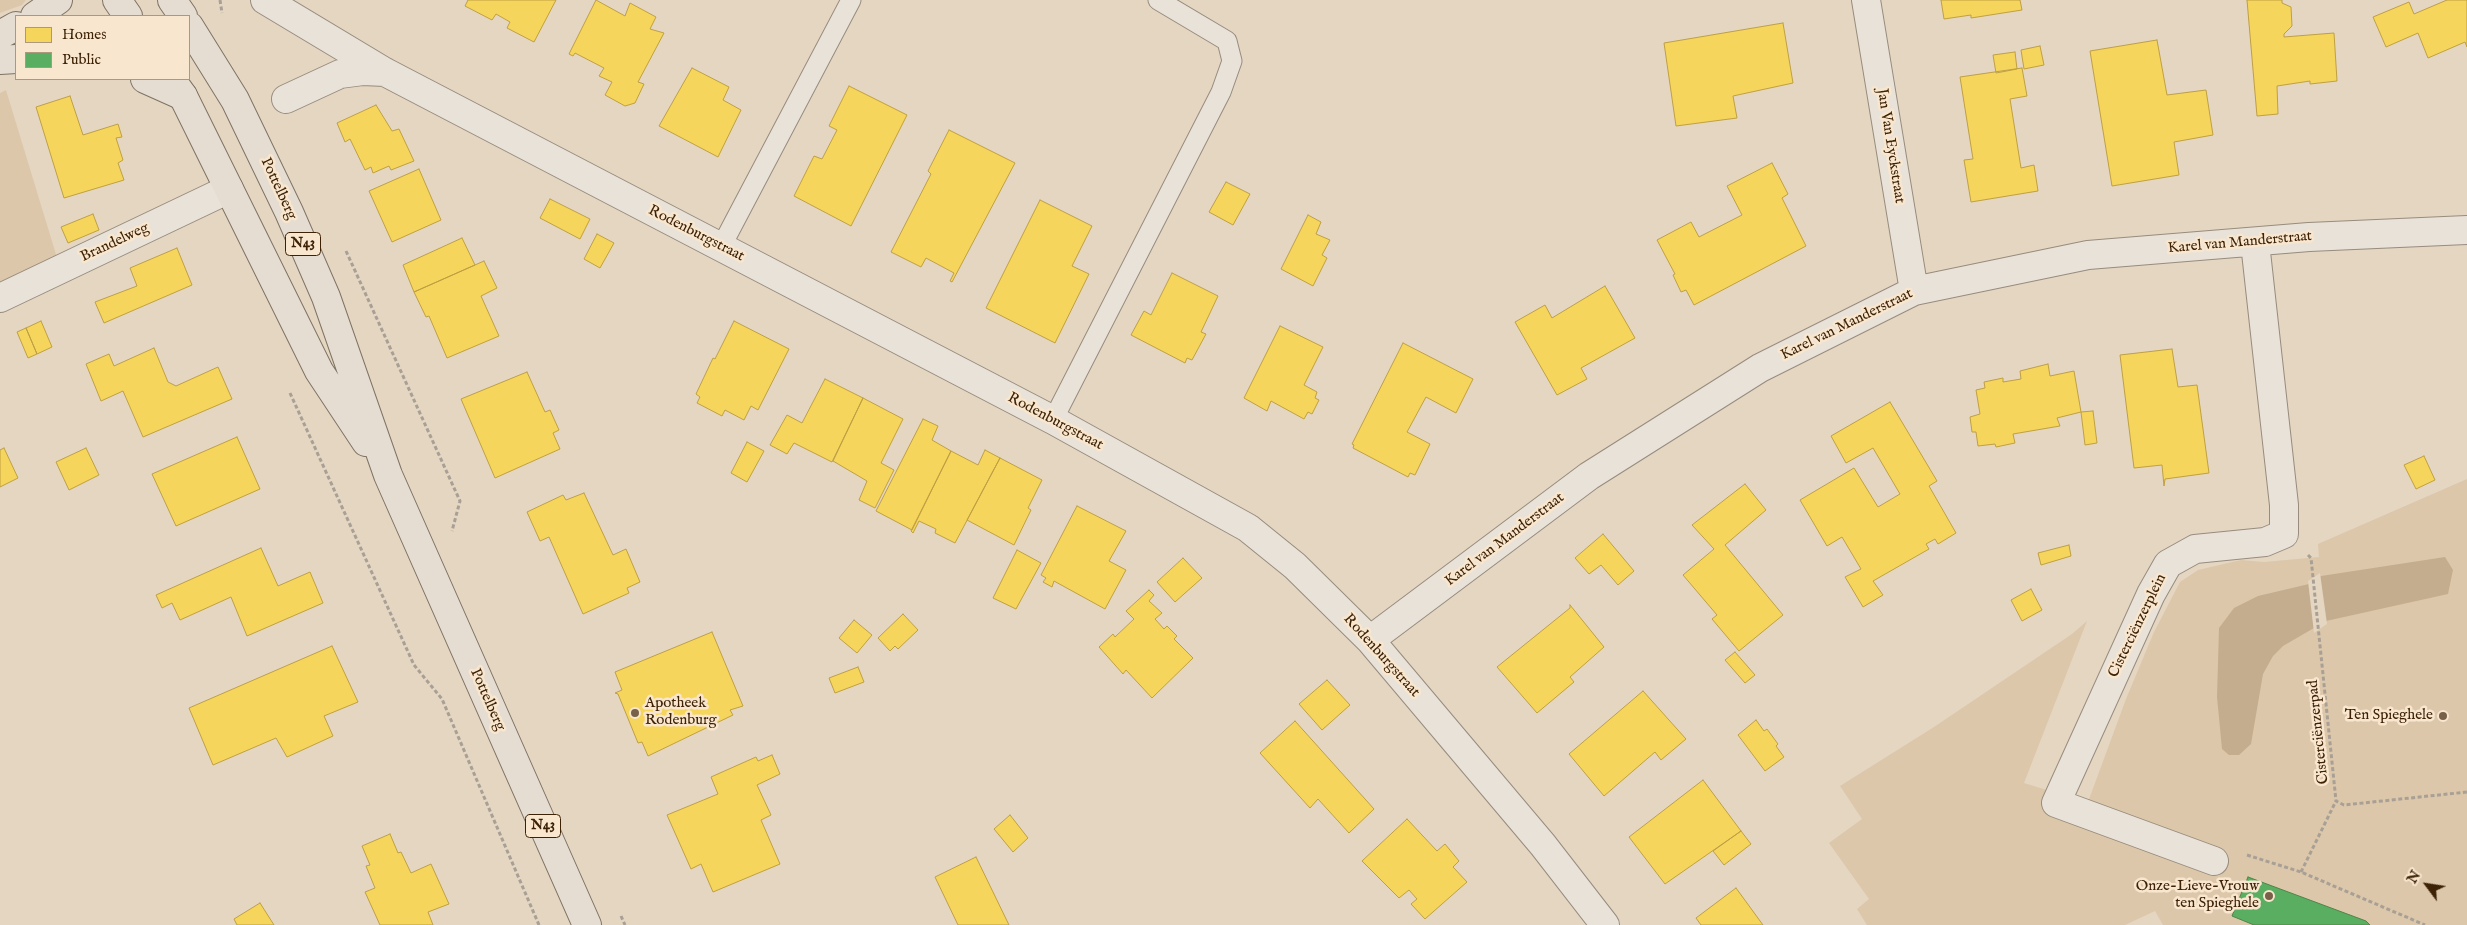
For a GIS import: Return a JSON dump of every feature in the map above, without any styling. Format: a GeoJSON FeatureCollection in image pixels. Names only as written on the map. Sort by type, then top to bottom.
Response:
{"type":"FeatureCollection","features":[{"type":"Feature","properties":{"kind":"main road"},"geometry":{"type":"LineString","coordinates":[[36,15],[58,0]]}},
{"type":"Feature","properties":{"kind":"main road"},"geometry":{"type":"LineString","coordinates":[[117,0],[127,15]]}},
{"type":"Feature","properties":{"kind":"main road"},"geometry":{"type":"LineString","coordinates":[[172,0],[182,15]]}},
{"type":"Feature","properties":{"kind":"main road"},"geometry":{"type":"LineString","coordinates":[[0,35],[15,27]]}},
{"type":"Feature","properties":{"kind":"main road","name":"Pottelberg"},"geometry":{"type":"LineString","coordinates":[[190,28],[235,100],[289,212],[326,297],[388,475],[587,925]]}},
{"type":"Feature","properties":{"kind":"main road"},"geometry":{"type":"LineString","coordinates":[[0,60],[15,59]]}},
{"type":"Feature","properties":{"kind":"main road"},"geometry":{"type":"LineString","coordinates":[[149,80],[177,87]]}},
{"type":"Feature","properties":{"kind":"main road","name":"Pottelberg"},"geometry":{"type":"LineString","coordinates":[[177,87],[230,189],[319,371],[388,475]]}},
{"type":"Feature","properties":{"kind":"street","name":"Rodenburgstraat"},"geometry":{"type":"LineString","coordinates":[[265,0],[385,72],[1053,420],[1248,528],[1294,566],[1370,640],[1544,845],[1605,925]]}},
{"type":"Feature","properties":{"kind":"street","name":"Jan Van Eyckstraat"},"geometry":{"type":"LineString","coordinates":[[1866,0],[1914,291]]}},
{"type":"Feature","properties":{"kind":"street","name":"Rodenburgstraat"},"geometry":{"type":"LineString","coordinates":[[286,99],[340,74],[363,71],[385,72]]}},
{"type":"Feature","properties":{"kind":"street","name":"Brandelweg"},"geometry":{"type":"LineString","coordinates":[[0,298],[230,189]]}},
{"type":"Feature","properties":{"kind":"street","name":"Karel van Manderstraat"},"geometry":{"type":"LineString","coordinates":[[1370,640],[1589,476],[1760,368],[1914,291],[2088,255],[2255,243],[2309,237],[2467,230]]}},
{"type":"Feature","properties":{"kind":"street","name":"Cisterciënzerplein"},"geometry":{"type":"LineString","coordinates":[[2214,861],[2056,804],[2151,594],[2168,564],[2195,549],[2265,542],[2284,534],[2284,505],[2255,243]]}},
{"type":"Feature","properties":{"kind":"lane"},"geometry":{"type":"LineString","coordinates":[[721,248],[852,0]]}},
{"type":"Feature","properties":{"kind":"lane"},"geometry":{"type":"LineString","coordinates":[[1053,420],[1221,92],[1232,61],[1227,41],[1158,0]]}},
{"type":"Feature","properties":{"kind":"path"},"geometry":{"type":"LineString","coordinates":[[220,0],[223,18]]}},
{"type":"Feature","properties":{"kind":"path"},"geometry":{"type":"LineString","coordinates":[[342,244],[460,501],[451,528],[454,537]]}},
{"type":"Feature","properties":{"kind":"path"},"geometry":{"type":"LineString","coordinates":[[286,384],[414,665],[442,699],[539,925]]}},
{"type":"Feature","properties":{"kind":"path","name":"Cisterciënzerpad"},"geometry":{"type":"LineString","coordinates":[[2311,558],[2336,801],[2344,805],[2467,792]]}},
{"type":"Feature","properties":{"kind":"path"},"geometry":{"type":"LineString","coordinates":[[2301,872],[2336,801]]}},
{"type":"Feature","properties":{"kind":"path"},"geometry":{"type":"LineString","coordinates":[[2214,861],[2247,854],[2301,872],[2425,925]]}},
{"type":"Feature","properties":{"kind":"path"},"geometry":{"type":"LineString","coordinates":[[617,907],[625,925]]}},
{"type":"Feature","properties":{"kind":"shaded area"},"geometry":{"type":"Polygon","coordinates":[[[0,0],[26,0],[22,5],[0,13],[0,0]]]}},
{"type":"Feature","properties":{"kind":"shaded area"},"geometry":{"type":"Polygon","coordinates":[[[6,90],[58,261],[0,287],[0,93],[6,90]]]}},
{"type":"Feature","properties":{"kind":"shaded area","name":"Ten Spieghele"},"geometry":{"type":"Polygon","coordinates":[[[2467,479],[2467,925],[2163,925],[2155,911],[2125,925],[1867,925],[1857,909],[1869,899],[1829,843],[1862,819],[1840,786],[1934,727],[2072,634],[2087,621],[2024,783],[2050,791],[2081,821],[2126,699],[2154,632],[2180,582],[2198,570],[2241,560],[2264,562],[2319,557],[2318,544],[2467,479]]]}},
{"type":"Feature","properties":{"kind":"shaded area"},"geometry":{"type":"Polygon","coordinates":[[[2445,557],[2453,570],[2448,594],[2326,621],[2283,646],[2273,656],[2263,674],[2251,744],[2239,755],[2229,755],[2222,749],[2217,697],[2219,628],[2234,608],[2258,596],[2309,584],[2321,576],[2445,557]]]}},
{"type":"Feature","properties":{"kind":"pier"},"geometry":{"type":"Polygon","coordinates":[[[2320,573],[2327,624],[2314,633],[2308,581],[2320,573]]]}},
{"type":"Feature","properties":{"kind":"building: Homes"},"geometry":{"type":"Polygon","coordinates":[[[468,0],[556,0],[534,42],[507,28],[510,22],[496,14],[492,20],[465,6],[468,0]]]}},
{"type":"Feature","properties":{"kind":"building: Homes"},"geometry":{"type":"Polygon","coordinates":[[[596,0],[625,16],[630,3],[656,17],[650,29],[664,33],[638,82],[644,84],[635,103],[625,106],[605,95],[612,82],[599,76],[604,68],[575,53],[573,56],[569,54],[596,0]]]}},
{"type":"Feature","properties":{"kind":"building: Homes"},"geometry":{"type":"Polygon","coordinates":[[[1941,0],[2020,0],[2022,10],[1971,18],[1971,15],[1944,19],[1941,0]]]}},
{"type":"Feature","properties":{"kind":"building: Homes"},"geometry":{"type":"Polygon","coordinates":[[[2247,0],[2282,0],[2282,3],[2291,7],[2292,26],[2284,34],[2284,37],[2334,33],[2337,81],[2310,84],[2310,81],[2277,86],[2278,114],[2257,116],[2247,0]]]}},
{"type":"Feature","properties":{"kind":"building: Homes"},"geometry":{"type":"Polygon","coordinates":[[[2447,0],[2467,0],[2467,47],[2465,42],[2428,58],[2418,33],[2386,47],[2373,17],[2409,2],[2414,14],[2447,0]]]}},
{"type":"Feature","properties":{"kind":"building: Homes"},"geometry":{"type":"Polygon","coordinates":[[[1783,23],[1793,83],[1733,96],[1737,118],[1676,126],[1664,43],[1783,23]]]}},
{"type":"Feature","properties":{"kind":"building: Homes"},"geometry":{"type":"Polygon","coordinates":[[[2157,40],[2167,95],[2206,90],[2213,135],[2174,142],[2179,175],[2112,186],[2090,51],[2157,40]]]}},
{"type":"Feature","properties":{"kind":"building: Homes"},"geometry":{"type":"Polygon","coordinates":[[[2040,46],[2044,65],[2024,69],[2021,50],[2040,46]]]}},
{"type":"Feature","properties":{"kind":"building: Homes"},"geometry":{"type":"Polygon","coordinates":[[[2015,52],[2017,69],[1996,73],[1993,55],[2015,52]]]}},
{"type":"Feature","properties":{"kind":"building: Homes"},"geometry":{"type":"Polygon","coordinates":[[[692,68],[729,87],[723,100],[741,110],[718,157],[659,126],[692,68]]]}},
{"type":"Feature","properties":{"kind":"building: Homes"},"geometry":{"type":"Polygon","coordinates":[[[2022,68],[2027,96],[2010,99],[2021,168],[2034,165],[2038,191],[1971,202],[1964,160],[1973,159],[1960,77],[2022,68]]]}},
{"type":"Feature","properties":{"kind":"building: Homes"},"geometry":{"type":"Polygon","coordinates":[[[849,86],[907,115],[851,226],[794,196],[814,156],[822,159],[837,130],[829,126],[849,86]]]}},
{"type":"Feature","properties":{"kind":"building: Homes"},"geometry":{"type":"Polygon","coordinates":[[[70,96],[83,135],[118,124],[122,137],[116,138],[123,160],[118,163],[124,180],[64,198],[36,107],[70,96]]]}},
{"type":"Feature","properties":{"kind":"building: Homes"},"geometry":{"type":"Polygon","coordinates":[[[376,105],[392,131],[399,129],[414,161],[391,170],[389,166],[373,173],[371,167],[365,170],[350,139],[345,142],[337,123],[376,105]]]}},
{"type":"Feature","properties":{"kind":"building: Homes"},"geometry":{"type":"Polygon","coordinates":[[[949,130],[1015,163],[952,282],[950,281],[954,273],[926,258],[921,267],[891,252],[931,174],[928,171],[949,130]]]}},
{"type":"Feature","properties":{"kind":"building: Homes"},"geometry":{"type":"Polygon","coordinates":[[[1772,163],[1788,194],[1782,198],[1806,246],[1694,305],[1686,290],[1681,292],[1673,275],[1675,274],[1657,240],[1691,222],[1699,237],[1742,215],[1727,186],[1772,163]]]}},
{"type":"Feature","properties":{"kind":"building: Homes"},"geometry":{"type":"Polygon","coordinates":[[[419,169],[441,220],[392,242],[369,191],[419,169]]]}},
{"type":"Feature","properties":{"kind":"building: Homes"},"geometry":{"type":"Polygon","coordinates":[[[1226,182],[1250,194],[1233,225],[1209,212],[1226,182]]]}},
{"type":"Feature","properties":{"kind":"building: Homes"},"geometry":{"type":"Polygon","coordinates":[[[550,199],[590,219],[580,239],[540,218],[550,199]]]}},
{"type":"Feature","properties":{"kind":"building: Homes"},"geometry":{"type":"Polygon","coordinates":[[[1040,200],[1092,226],[1072,266],[1089,274],[1055,343],[986,308],[1040,200]]]}},
{"type":"Feature","properties":{"kind":"building: Homes"},"geometry":{"type":"Polygon","coordinates":[[[93,214],[99,230],[68,243],[61,227],[93,214]]]}},
{"type":"Feature","properties":{"kind":"building: Homes"},"geometry":{"type":"Polygon","coordinates":[[[1308,215],[1321,222],[1316,234],[1330,240],[1322,255],[1327,258],[1313,286],[1281,269],[1308,215]]]}},
{"type":"Feature","properties":{"kind":"building: Homes"},"geometry":{"type":"Polygon","coordinates":[[[597,234],[614,243],[600,268],[584,259],[597,234]]]}},
{"type":"Feature","properties":{"kind":"building: Homes"},"geometry":{"type":"Polygon","coordinates":[[[462,238],[475,265],[414,292],[403,265],[462,238]]]}},
{"type":"Feature","properties":{"kind":"building: Homes"},"geometry":{"type":"Polygon","coordinates":[[[177,248],[192,285],[104,323],[95,302],[137,286],[130,268],[177,248]]]}},
{"type":"Feature","properties":{"kind":"building: Homes"},"geometry":{"type":"Polygon","coordinates":[[[484,261],[497,288],[481,296],[499,336],[447,358],[429,316],[426,317],[414,292],[484,261]]]}},
{"type":"Feature","properties":{"kind":"building: Homes"},"geometry":{"type":"Polygon","coordinates":[[[1172,273],[1218,296],[1201,332],[1206,334],[1192,360],[1187,358],[1185,363],[1131,335],[1144,311],[1151,315],[1172,273]]]}},
{"type":"Feature","properties":{"kind":"building: Homes"},"geometry":{"type":"Polygon","coordinates":[[[1605,286],[1635,338],[1581,368],[1587,379],[1557,395],[1515,322],[1545,305],[1552,318],[1605,286]]]}},
{"type":"Feature","properties":{"kind":"building: Homes"},"geometry":{"type":"Polygon","coordinates":[[[41,321],[52,347],[37,354],[26,328],[41,321]]]}},
{"type":"Feature","properties":{"kind":"building: Homes"},"geometry":{"type":"Polygon","coordinates":[[[734,321],[789,349],[758,410],[751,406],[744,420],[725,410],[722,416],[697,403],[700,397],[696,394],[713,358],[715,359],[734,321]]]}},
{"type":"Feature","properties":{"kind":"building: Homes"},"geometry":{"type":"Polygon","coordinates":[[[1280,326],[1323,347],[1304,385],[1317,392],[1315,398],[1319,400],[1312,414],[1308,412],[1304,419],[1271,401],[1267,411],[1244,398],[1280,326]]]}},
{"type":"Feature","properties":{"kind":"building: Homes"},"geometry":{"type":"Polygon","coordinates":[[[26,328],[37,354],[28,358],[17,332],[26,328]]]}},
{"type":"Feature","properties":{"kind":"building: Homes"},"geometry":{"type":"Polygon","coordinates":[[[1403,343],[1473,379],[1456,413],[1426,397],[1407,432],[1430,444],[1415,475],[1410,473],[1408,477],[1353,448],[1354,445],[1352,444],[1403,343]]]}},
{"type":"Feature","properties":{"kind":"building: Homes"},"geometry":{"type":"Polygon","coordinates":[[[154,348],[168,382],[176,386],[218,367],[232,399],[143,437],[123,391],[101,401],[86,364],[109,354],[114,366],[154,348]]]}},
{"type":"Feature","properties":{"kind":"building: Homes"},"geometry":{"type":"Polygon","coordinates":[[[2172,349],[2178,387],[2197,385],[2209,473],[2165,479],[2164,486],[2162,465],[2134,468],[2120,355],[2172,349]]]}},
{"type":"Feature","properties":{"kind":"building: Homes"},"geometry":{"type":"Polygon","coordinates":[[[2048,364],[2050,376],[2074,371],[2081,412],[2057,418],[2060,426],[2013,434],[2015,443],[1996,447],[1995,444],[1978,446],[1976,432],[1972,432],[1970,417],[1980,414],[1976,390],[1985,388],[1984,382],[2003,378],[2003,382],[2021,379],[2020,371],[2048,364]]]}},
{"type":"Feature","properties":{"kind":"building: Homes"},"geometry":{"type":"Polygon","coordinates":[[[527,372],[545,412],[550,410],[559,430],[553,433],[560,449],[495,478],[461,399],[527,372]]]}},
{"type":"Feature","properties":{"kind":"building: Homes"},"geometry":{"type":"Polygon","coordinates":[[[825,379],[863,398],[832,462],[794,443],[787,454],[770,445],[787,415],[802,423],[825,379]]]}},
{"type":"Feature","properties":{"kind":"building: Homes"},"geometry":{"type":"Polygon","coordinates":[[[863,398],[903,419],[881,463],[894,470],[875,508],[859,500],[867,481],[833,461],[863,398]]]}},
{"type":"Feature","properties":{"kind":"building: Homes"},"geometry":{"type":"Polygon","coordinates":[[[1890,402],[1937,481],[1929,486],[1956,533],[1938,544],[1935,539],[1926,544],[1929,549],[1873,581],[1883,595],[1863,607],[1845,577],[1861,569],[1842,537],[1827,546],[1800,500],[1854,468],[1878,507],[1900,494],[1873,448],[1846,463],[1831,436],[1890,402]]]}},
{"type":"Feature","properties":{"kind":"building: Homes"},"geometry":{"type":"Polygon","coordinates":[[[2093,411],[2097,443],[2085,445],[2081,412],[2093,411]]]}},
{"type":"Feature","properties":{"kind":"building: Homes"},"geometry":{"type":"Polygon","coordinates":[[[923,419],[938,426],[932,440],[951,451],[912,530],[876,511],[923,419]]]}},
{"type":"Feature","properties":{"kind":"building: Homes"},"geometry":{"type":"Polygon","coordinates":[[[237,437],[260,489],[176,526],[152,474],[237,437]]]}},
{"type":"Feature","properties":{"kind":"building: Homes"},"geometry":{"type":"Polygon","coordinates":[[[747,442],[764,451],[747,482],[731,473],[747,442]]]}},
{"type":"Feature","properties":{"kind":"building: Homes"},"geometry":{"type":"Polygon","coordinates":[[[4,448],[18,478],[0,487],[0,450],[4,448]]]}},
{"type":"Feature","properties":{"kind":"building: Homes"},"geometry":{"type":"Polygon","coordinates":[[[86,448],[99,475],[69,490],[56,462],[86,448]]]}},
{"type":"Feature","properties":{"kind":"building: Homes"},"geometry":{"type":"Polygon","coordinates":[[[985,450],[1000,458],[955,543],[935,533],[936,529],[919,521],[913,533],[911,531],[951,451],[978,465],[985,450]]]}},
{"type":"Feature","properties":{"kind":"building: Homes"},"geometry":{"type":"Polygon","coordinates":[[[2424,456],[2435,480],[2416,489],[2404,465],[2424,456]]]}},
{"type":"Feature","properties":{"kind":"building: Homes"},"geometry":{"type":"Polygon","coordinates":[[[1000,458],[1042,480],[1028,508],[1031,510],[1014,545],[967,520],[1000,458]]]}},
{"type":"Feature","properties":{"kind":"building: Homes"},"geometry":{"type":"Polygon","coordinates":[[[1745,484],[1766,510],[1725,545],[1783,615],[1739,651],[1712,619],[1717,615],[1683,575],[1714,549],[1692,525],[1745,484]]]}},
{"type":"Feature","properties":{"kind":"building: Homes"},"geometry":{"type":"Polygon","coordinates":[[[584,493],[613,555],[626,549],[640,582],[627,588],[629,593],[583,614],[549,537],[540,541],[527,512],[563,495],[566,500],[584,493]]]}},
{"type":"Feature","properties":{"kind":"building: Homes"},"geometry":{"type":"Polygon","coordinates":[[[1077,506],[1126,531],[1109,561],[1126,570],[1105,609],[1054,581],[1052,587],[1043,582],[1046,578],[1041,575],[1077,506]]]}},
{"type":"Feature","properties":{"kind":"building: Homes"},"geometry":{"type":"Polygon","coordinates":[[[1603,534],[1634,571],[1618,585],[1601,565],[1589,574],[1575,558],[1603,534]]]}},
{"type":"Feature","properties":{"kind":"building: Homes"},"geometry":{"type":"Polygon","coordinates":[[[2069,545],[2071,556],[2041,565],[2038,553],[2069,545]]]}},
{"type":"Feature","properties":{"kind":"building: Homes"},"geometry":{"type":"Polygon","coordinates":[[[261,548],[278,586],[310,572],[323,603],[247,636],[231,597],[180,620],[172,603],[162,608],[156,595],[261,548]]]}},
{"type":"Feature","properties":{"kind":"building: Homes"},"geometry":{"type":"Polygon","coordinates":[[[1017,550],[1041,563],[1016,609],[993,598],[1017,550]]]}},
{"type":"Feature","properties":{"kind":"building: Homes"},"geometry":{"type":"Polygon","coordinates":[[[1183,558],[1202,578],[1175,602],[1157,582],[1183,558]]]}},
{"type":"Feature","properties":{"kind":"building: Homes"},"geometry":{"type":"Polygon","coordinates":[[[2031,589],[2042,610],[2022,621],[2011,600],[2031,589]]]}},
{"type":"Feature","properties":{"kind":"building: Homes"},"geometry":{"type":"Polygon","coordinates":[[[1149,590],[1154,595],[1149,601],[1162,613],[1155,619],[1164,629],[1167,626],[1177,636],[1174,639],[1193,658],[1152,698],[1126,670],[1123,674],[1099,647],[1113,634],[1115,637],[1134,619],[1126,611],[1149,590]]]}},
{"type":"Feature","properties":{"kind":"building: Homes"},"geometry":{"type":"Polygon","coordinates":[[[1570,605],[1604,647],[1570,677],[1574,682],[1537,713],[1497,667],[1570,608],[1570,605]]]}},
{"type":"Feature","properties":{"kind":"building: Homes"},"geometry":{"type":"Polygon","coordinates":[[[903,614],[918,630],[898,649],[895,646],[890,651],[878,638],[903,614]]]}},
{"type":"Feature","properties":{"kind":"building: Homes"},"geometry":{"type":"Polygon","coordinates":[[[854,620],[872,635],[857,653],[839,638],[854,620]]]}},
{"type":"Feature","properties":{"kind":"building: Homes"},"geometry":{"type":"Polygon","coordinates":[[[712,632],[743,706],[730,710],[733,715],[648,756],[642,742],[638,743],[618,694],[615,693],[622,690],[615,672],[712,632]]]}},
{"type":"Feature","properties":{"kind":"building: Homes"},"geometry":{"type":"Polygon","coordinates":[[[332,646],[358,702],[324,716],[333,736],[287,757],[276,738],[213,765],[189,708],[332,646]]]}},
{"type":"Feature","properties":{"kind":"building: Homes"},"geometry":{"type":"Polygon","coordinates":[[[1735,652],[1755,675],[1745,683],[1725,660],[1735,652]]]}},
{"type":"Feature","properties":{"kind":"building: Homes"},"geometry":{"type":"Polygon","coordinates":[[[858,667],[864,682],[835,693],[829,678],[858,667]]]}},
{"type":"Feature","properties":{"kind":"building: Homes"},"geometry":{"type":"Polygon","coordinates":[[[1327,680],[1350,705],[1322,730],[1299,704],[1327,680]]]}},
{"type":"Feature","properties":{"kind":"building: Homes"},"geometry":{"type":"Polygon","coordinates":[[[1643,691],[1686,739],[1661,760],[1655,752],[1604,796],[1569,754],[1643,691]]]}},
{"type":"Feature","properties":{"kind":"building: Homes"},"geometry":{"type":"Polygon","coordinates":[[[1756,720],[1764,731],[1767,729],[1778,744],[1776,746],[1784,757],[1765,771],[1738,735],[1756,720]]]}},
{"type":"Feature","properties":{"kind":"building: Homes"},"geometry":{"type":"Polygon","coordinates":[[[1295,721],[1374,809],[1349,833],[1318,799],[1310,808],[1260,753],[1295,721]]]}},
{"type":"Feature","properties":{"kind":"building: Homes"},"geometry":{"type":"Polygon","coordinates":[[[772,755],[780,774],[757,785],[771,815],[761,820],[780,864],[713,892],[701,864],[691,869],[667,815],[718,794],[711,777],[756,757],[758,761],[772,755]]]}},
{"type":"Feature","properties":{"kind":"building: Homes"},"geometry":{"type":"Polygon","coordinates":[[[1703,780],[1741,831],[1665,884],[1629,837],[1703,780]]]}},
{"type":"Feature","properties":{"kind":"building: Homes"},"geometry":{"type":"Polygon","coordinates":[[[1010,815],[1028,838],[1013,852],[994,829],[1010,815]]]}},
{"type":"Feature","properties":{"kind":"building: Homes"},"geometry":{"type":"Polygon","coordinates":[[[1407,819],[1437,851],[1445,844],[1459,861],[1453,867],[1467,882],[1425,919],[1411,904],[1417,899],[1409,890],[1399,898],[1362,861],[1407,819]]]}},
{"type":"Feature","properties":{"kind":"building: Homes"},"geometry":{"type":"Polygon","coordinates":[[[1741,831],[1751,844],[1724,865],[1713,851],[1741,831]]]}},
{"type":"Feature","properties":{"kind":"building: Homes"},"geometry":{"type":"Polygon","coordinates":[[[390,834],[398,853],[401,852],[411,873],[431,864],[449,904],[428,912],[433,925],[380,925],[365,892],[375,888],[366,866],[370,865],[362,846],[390,834]]]}},
{"type":"Feature","properties":{"kind":"building: Homes"},"geometry":{"type":"Polygon","coordinates":[[[976,857],[1009,925],[958,925],[935,877],[976,857]]]}},
{"type":"Feature","properties":{"kind":"building: Homes"},"geometry":{"type":"Polygon","coordinates":[[[1736,888],[1763,925],[1701,925],[1696,918],[1736,888]]]}},
{"type":"Feature","properties":{"kind":"building: Homes"},"geometry":{"type":"Polygon","coordinates":[[[260,903],[274,925],[237,925],[234,919],[260,903]]]}},
{"type":"Feature","properties":{"kind":"building: Public","name":"Onze-Lieve-Vrouw ten Spieghele"},"geometry":{"type":"Polygon","coordinates":[[[2248,877],[2366,921],[2370,925],[2254,925],[2232,916],[2248,877]]]}},
{"type":"Feature","properties":{"kind":"place","name":"Apotheek Rodenburg"},"geometry":{"type":"Point","coordinates":[635,713]}},
{"type":"Feature","properties":{"kind":"place","name":"Ten Spieghele"},"geometry":{"type":"Point","coordinates":[2443,716]}},
{"type":"Feature","properties":{"kind":"place","name":"Onze-Lieve-Vrouw ten Spieghele"},"geometry":{"type":"Point","coordinates":[2269,896]}}]}
